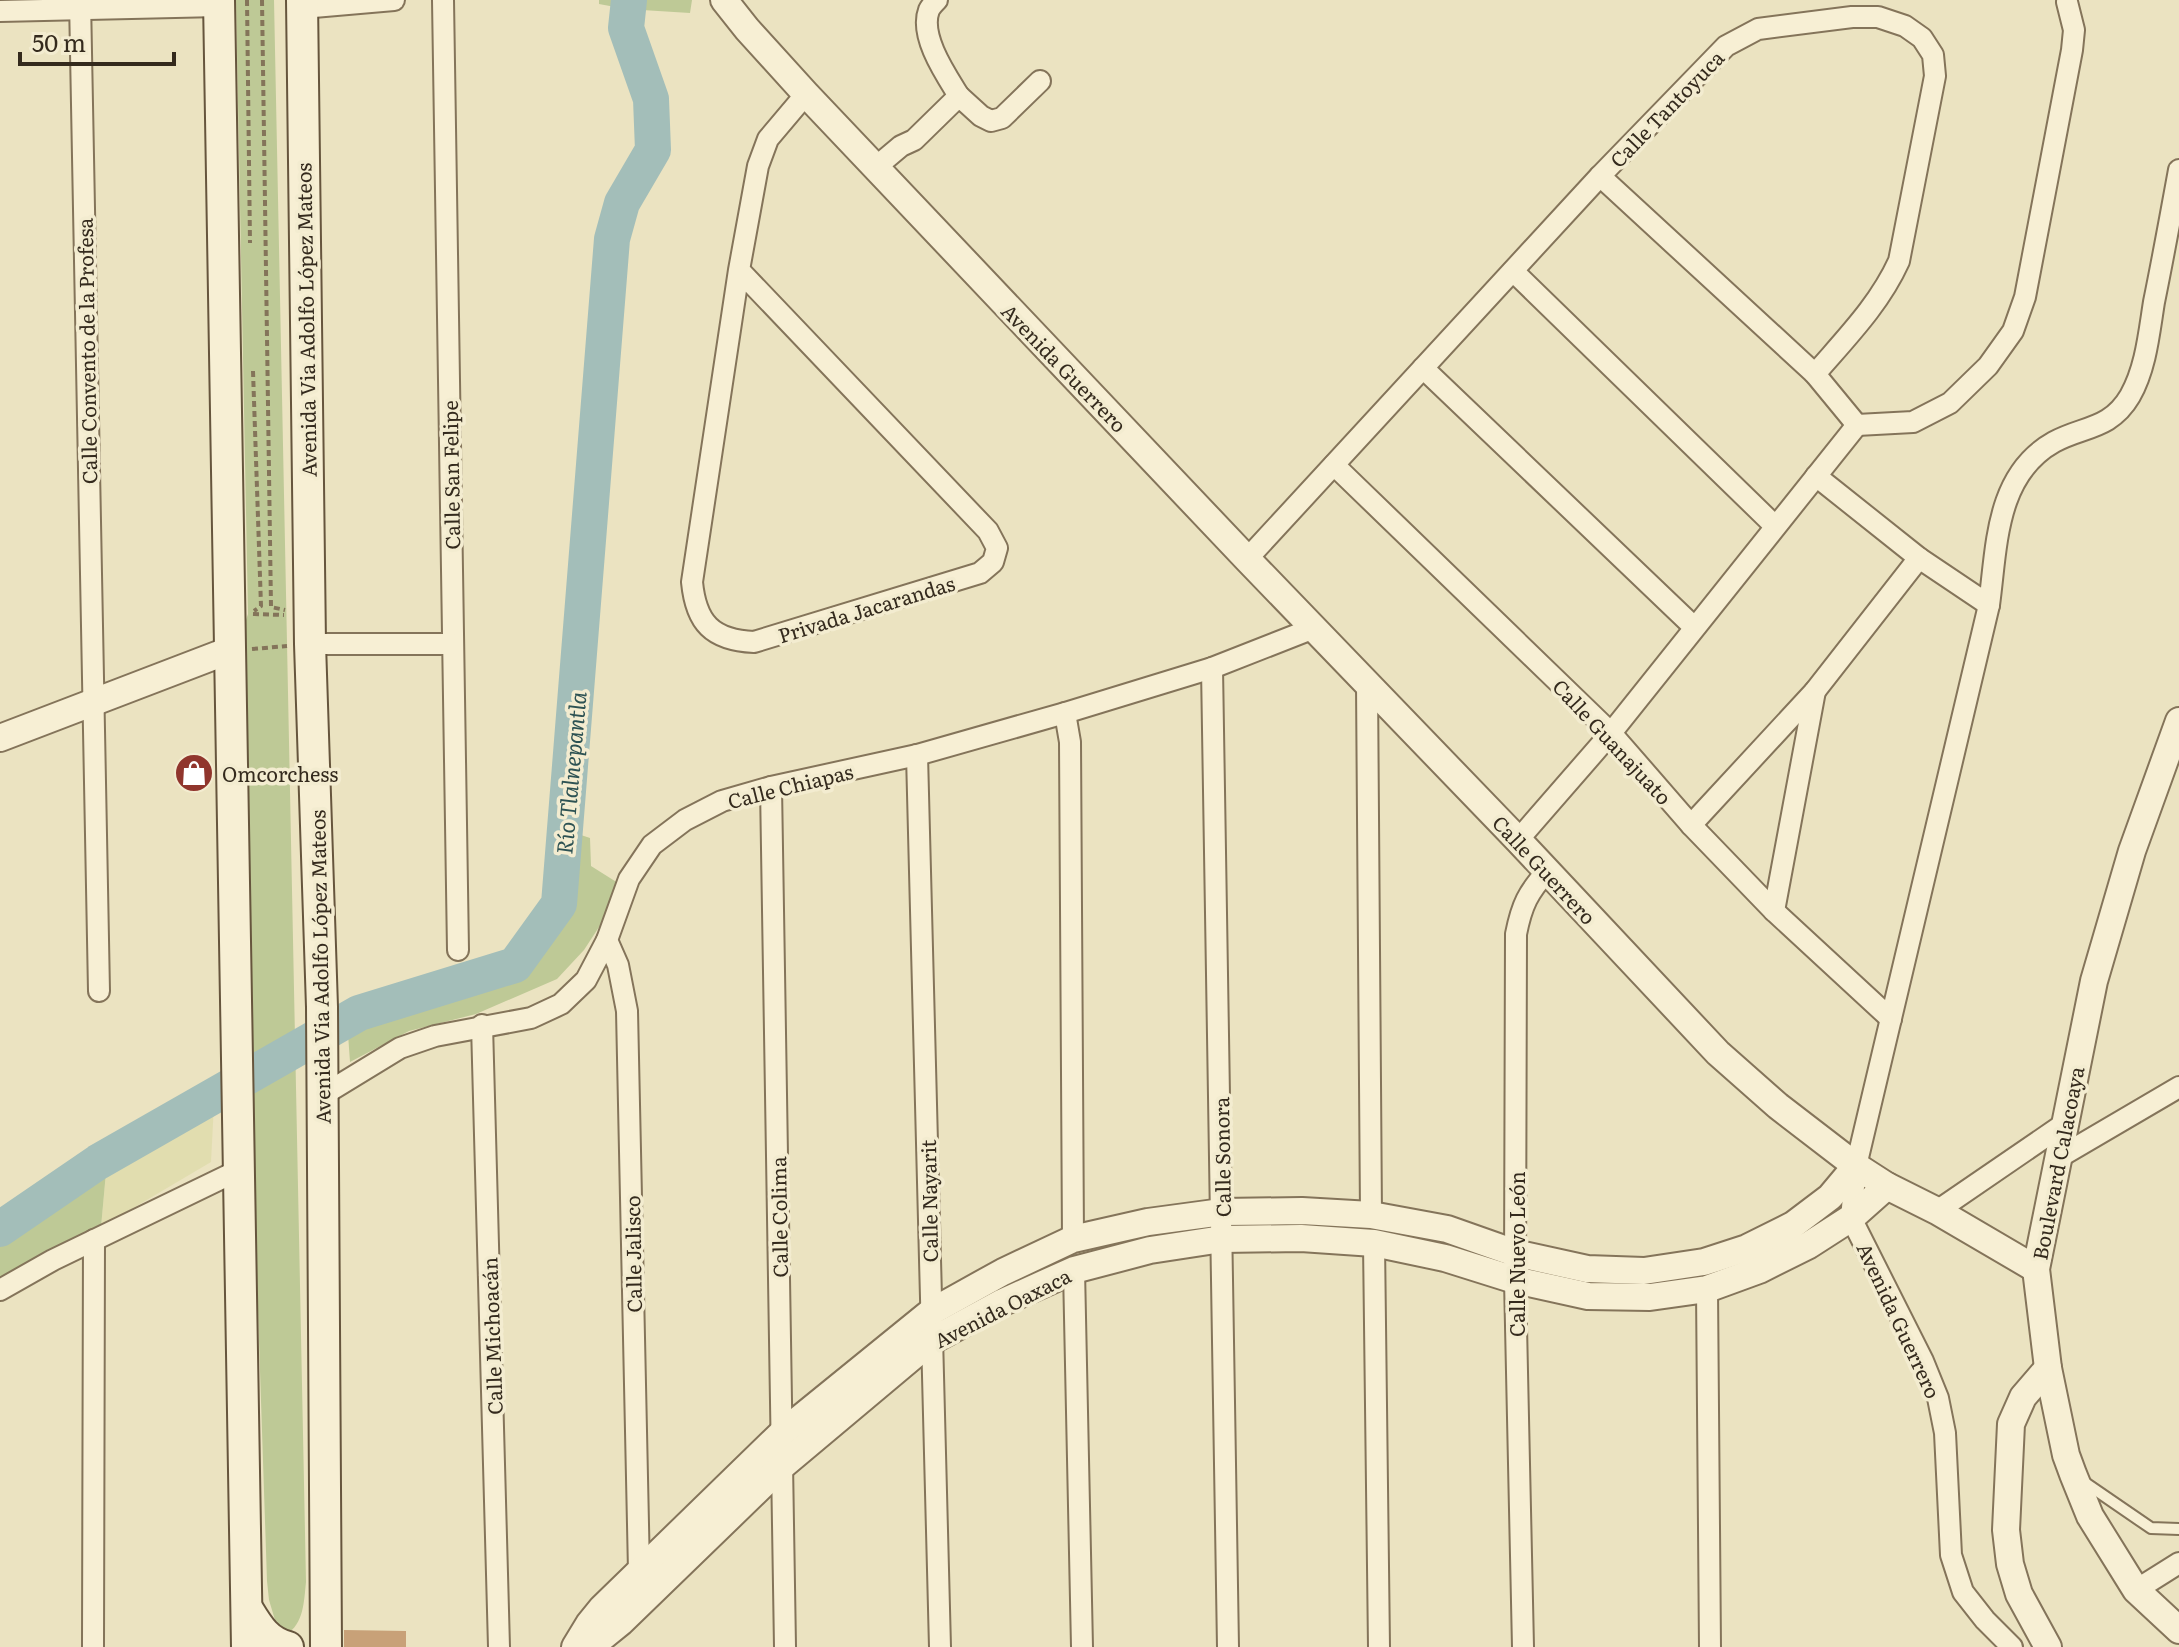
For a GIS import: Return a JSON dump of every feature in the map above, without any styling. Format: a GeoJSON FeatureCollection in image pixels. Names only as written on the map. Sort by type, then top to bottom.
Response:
{"type":"FeatureCollection","features":[{"type":"Feature","properties":{"kind":"main road"},"geometry":{"type":"LineString","coordinates":[[228,2],[230,650],[247,1647]]}},
{"type":"Feature","properties":{"kind":"main road","name":"Avenida Via Adolfo López Mateos"},"geometry":{"type":"LineString","coordinates":[[302,4],[310,644],[323,1055],[326,1647]]}},
{"type":"Feature","properties":{"kind":"main road"},"geometry":{"type":"LineString","coordinates":[[247,1608],[270,1640],[288,1647],[297,1645],[308,1635],[325,1607]]}},
{"type":"Feature","properties":{"kind":"street"},"geometry":{"type":"LineString","coordinates":[[302,4],[394,0]]}},
{"type":"Feature","properties":{"kind":"street","name":"Calle San Felipe"},"geometry":{"type":"LineString","coordinates":[[443,0],[458,950]]}},
{"type":"Feature","properties":{"kind":"street","name":"Avenida Guerrero"},"geometry":{"type":"LineString","coordinates":[[724,0],[806,94],[1247,559]]}},
{"type":"Feature","properties":{"kind":"street"},"geometry":{"type":"LineString","coordinates":[[0,11],[80,4],[228,2]]}},
{"type":"Feature","properties":{"kind":"street"},"geometry":{"type":"LineString","coordinates":[[1518,840],[1611,733],[1857,425],[1913,422],[1950,403],[1988,366],[2013,331],[2025,297],[2072,50],[2074,30],[2067,2]]}},
{"type":"Feature","properties":{"kind":"street"},"geometry":{"type":"LineString","coordinates":[[931,3],[927,29],[934,53],[959,96],[981,116],[991,121],[1002,118],[1040,81]]}},
{"type":"Feature","properties":{"kind":"street","name":"Calle Convento de la Profesa"},"geometry":{"type":"LineString","coordinates":[[80,4],[99,991]]}},
{"type":"Feature","properties":{"kind":"street","name":"Calle Tantoyuca"},"geometry":{"type":"LineString","coordinates":[[1247,559],[1600,176],[1726,46],[1758,29],[1852,17],[1878,17],[1905,26],[1922,38],[1933,55],[1935,76],[1899,261],[1876,303],[1815,374]]}},
{"type":"Feature","properties":{"kind":"street","name":"Privada Jacarandas"},"geometry":{"type":"LineString","coordinates":[[739,270],[988,531],[997,548],[993,562],[980,573],[754,642],[735,641],[718,634],[703,621],[694,603],[692,582],[739,270],[758,166],[768,139],[806,94]]}},
{"type":"Feature","properties":{"kind":"street"},"geometry":{"type":"LineString","coordinates":[[879,171],[901,146],[914,140],[959,96]]}},
{"type":"Feature","properties":{"kind":"street","name":"Avenida Guerrero"},"geometry":{"type":"LineString","coordinates":[[2012,1647],[1963,1592],[1951,1555],[1945,1433],[1938,1398],[1923,1361],[1851,1218],[1856,1166],[1989,605],[2001,511],[2012,484],[2029,461],[2053,442],[2111,419],[2130,396],[2143,363],[2179,170]]}},
{"type":"Feature","properties":{"kind":"street"},"geometry":{"type":"LineString","coordinates":[[1600,176],[1815,374],[1857,425]]}},
{"type":"Feature","properties":{"kind":"street"},"geometry":{"type":"LineString","coordinates":[[1513,271],[1775,526]]}},
{"type":"Feature","properties":{"kind":"street"},"geometry":{"type":"LineString","coordinates":[[1423,368],[1694,627]]}},
{"type":"Feature","properties":{"kind":"street","name":"Calle Guanajuato"},"geometry":{"type":"LineString","coordinates":[[1334,465],[1611,733],[1691,825],[1774,911],[1891,1019]]}},
{"type":"Feature","properties":{"kind":"street"},"geometry":{"type":"LineString","coordinates":[[1816,476],[1919,558],[1989,605]]}},
{"type":"Feature","properties":{"kind":"street"},"geometry":{"type":"LineString","coordinates":[[1691,825],[1815,691],[1919,558]]}},
{"type":"Feature","properties":{"kind":"street","name":"Calle Guerrero"},"geometry":{"type":"LineString","coordinates":[[1247,559],[1718,1053],[1778,1106],[1856,1166],[2036,1269]]}},
{"type":"Feature","properties":{"kind":"street","name":"Calle Chiapas"},"geometry":{"type":"LineString","coordinates":[[323,1095],[400,1048],[482,1025],[531,1018],[561,1004],[586,980],[607,940],[629,879],[652,845],[685,820],[722,801],[917,755],[1065,713],[1212,668],[1314,628]]}},
{"type":"Feature","properties":{"kind":"street"},"geometry":{"type":"LineString","coordinates":[[310,644],[453,644]]}},
{"type":"Feature","properties":{"kind":"street"},"geometry":{"type":"LineString","coordinates":[[0,738],[230,650]]}},
{"type":"Feature","properties":{"kind":"street","name":"Calle Sonora"},"geometry":{"type":"LineString","coordinates":[[1212,668],[1228,1647]]}},
{"type":"Feature","properties":{"kind":"street"},"geometry":{"type":"LineString","coordinates":[[1367,684],[1371,1215]]}},
{"type":"Feature","properties":{"kind":"street"},"geometry":{"type":"LineString","coordinates":[[1774,911],[1815,691]]}},
{"type":"Feature","properties":{"kind":"street"},"geometry":{"type":"LineString","coordinates":[[1065,713],[1070,742],[1073,1239]]}},
{"type":"Feature","properties":{"kind":"street","name":"Boulevard Calacoaya"},"geometry":{"type":"LineString","coordinates":[[2179,721],[2132,851],[2098,966],[2036,1269],[2048,1368],[2066,1455],[2073,1474],[2090,1516],[2136,1590],[2179,1630]]}},
{"type":"Feature","properties":{"kind":"street","name":"Calle Nayarit"},"geometry":{"type":"LineString","coordinates":[[917,755],[940,1647]]}},
{"type":"Feature","properties":{"kind":"street","name":"Calle Colima"},"geometry":{"type":"LineString","coordinates":[[771,787],[785,1647]]}},
{"type":"Feature","properties":{"kind":"street","name":"Calle Nuevo León"},"geometry":{"type":"LineString","coordinates":[[1523,1647],[1515,1280],[1516,934],[1520,912],[1530,891],[1547,871]]}},
{"type":"Feature","properties":{"kind":"street","name":"Calle Jalisco"},"geometry":{"type":"LineString","coordinates":[[607,940],[618,965],[627,1011],[639,1571]]}},
{"type":"Feature","properties":{"kind":"street","name":"Calle Michoacán"},"geometry":{"type":"LineString","coordinates":[[482,1025],[499,1647]]}},
{"type":"Feature","properties":{"kind":"street"},"geometry":{"type":"LineString","coordinates":[[2058,1158],[2179,1087]]}},
{"type":"Feature","properties":{"kind":"street"},"geometry":{"type":"LineString","coordinates":[[1937,1211],[2064,1124]]}},
{"type":"Feature","properties":{"kind":"street","name":"Avenida Oaxaca"},"geometry":{"type":"LineString","coordinates":[[589,1641],[639,1571],[782,1433],[931,1312],[1003,1272],[1073,1239],[1148,1222],[1222,1212],[1302,1211],[1371,1215],[1447,1229],[1515,1253],[1587,1269],[1644,1271],[1704,1262],[1747,1248],[1793,1225],[1830,1197],[1856,1166]]}},
{"type":"Feature","properties":{"kind":"street"},"geometry":{"type":"LineString","coordinates":[[0,1290],[94,1240],[239,1170]]}},
{"type":"Feature","properties":{"kind":"street","name":"Avenida Oaxaca"},"geometry":{"type":"LineString","coordinates":[[589,1641],[621,1622],[782,1466],[931,1341],[1003,1302],[1074,1270],[1150,1250],[1222,1239],[1301,1238],[1374,1243],[1445,1258],[1515,1280],[1588,1296],[1650,1297],[1707,1289],[1759,1270],[1809,1245],[1851,1218],[1887,1186]]}},
{"type":"Feature","properties":{"kind":"street"},"geometry":{"type":"LineString","coordinates":[[93,1647],[94,1240]]}},
{"type":"Feature","properties":{"kind":"street"},"geometry":{"type":"LineString","coordinates":[[1374,1243],[1379,1647]]}},
{"type":"Feature","properties":{"kind":"street"},"geometry":{"type":"LineString","coordinates":[[1074,1270],[1082,1647]]}},
{"type":"Feature","properties":{"kind":"street"},"geometry":{"type":"LineString","coordinates":[[1707,1289],[1710,1647]]}},
{"type":"Feature","properties":{"kind":"street"},"geometry":{"type":"LineString","coordinates":[[2048,1368],[2023,1397],[2011,1424],[2006,1530],[2010,1564],[2019,1594],[2048,1647]]}},
{"type":"Feature","properties":{"kind":"street"},"geometry":{"type":"LineString","coordinates":[[2136,1590],[2179,1563]]}},
{"type":"Feature","properties":{"kind":"lane"},"geometry":{"type":"LineString","coordinates":[[2073,1474],[2151,1528],[2179,1529]]}},
{"type":"Feature","properties":{"kind":"path"},"geometry":{"type":"LineString","coordinates":[[252,369],[261,606],[248,614],[286,616],[286,611],[271,607],[262,0]]}},
{"type":"Feature","properties":{"kind":"path"},"geometry":{"type":"LineString","coordinates":[[228,2],[250,246]]}},
{"type":"Feature","properties":{"kind":"path"},"geometry":{"type":"LineString","coordinates":[[230,650],[310,644]]}},
{"type":"Feature","properties":{"kind":"shaded area"},"geometry":{"type":"Polygon","coordinates":[[[214,1104],[211,1162],[101,1227],[106,1172],[214,1104]]]}},
{"type":"Feature","properties":{"kind":"green space"},"geometry":{"type":"Polygon","coordinates":[[[236,0],[274,0],[306,1582],[300,1618],[286,1634],[278,1630],[267,1581],[236,650],[248,614],[236,0]]]}},
{"type":"Feature","properties":{"kind":"green space"},"geometry":{"type":"Polygon","coordinates":[[[599,0],[692,0],[690,13],[626,9],[599,4],[599,0]]]}},
{"type":"Feature","properties":{"kind":"green space"},"geometry":{"type":"Polygon","coordinates":[[[581,835],[590,838],[591,866],[618,883],[614,904],[584,950],[557,979],[476,1014],[409,1031],[350,1062],[348,1034],[359,1026],[528,970],[564,919],[581,835]]]}},
{"type":"Feature","properties":{"kind":"green space"},"geometry":{"type":"Polygon","coordinates":[[[106,1172],[101,1227],[0,1287],[0,1242],[106,1172]]]}},
{"type":"Feature","properties":{"kind":"building"},"geometry":{"type":"Polygon","coordinates":[[[344,1630],[406,1631],[406,1647],[344,1647],[344,1630]]]}},
{"type":"Feature","properties":{"kind":"waterway","name":"Río Tlalnepantla"},"geometry":{"type":"LineString","coordinates":[[0,1229],[98,1162],[359,1013],[515,965],[559,904],[612,239],[622,203],[653,150],[651,99],[626,28],[629,0]]}},
{"type":"Feature","properties":{"kind":"place","name":"Omcorchess"},"geometry":{"type":"Point","coordinates":[194,773]}}]}
